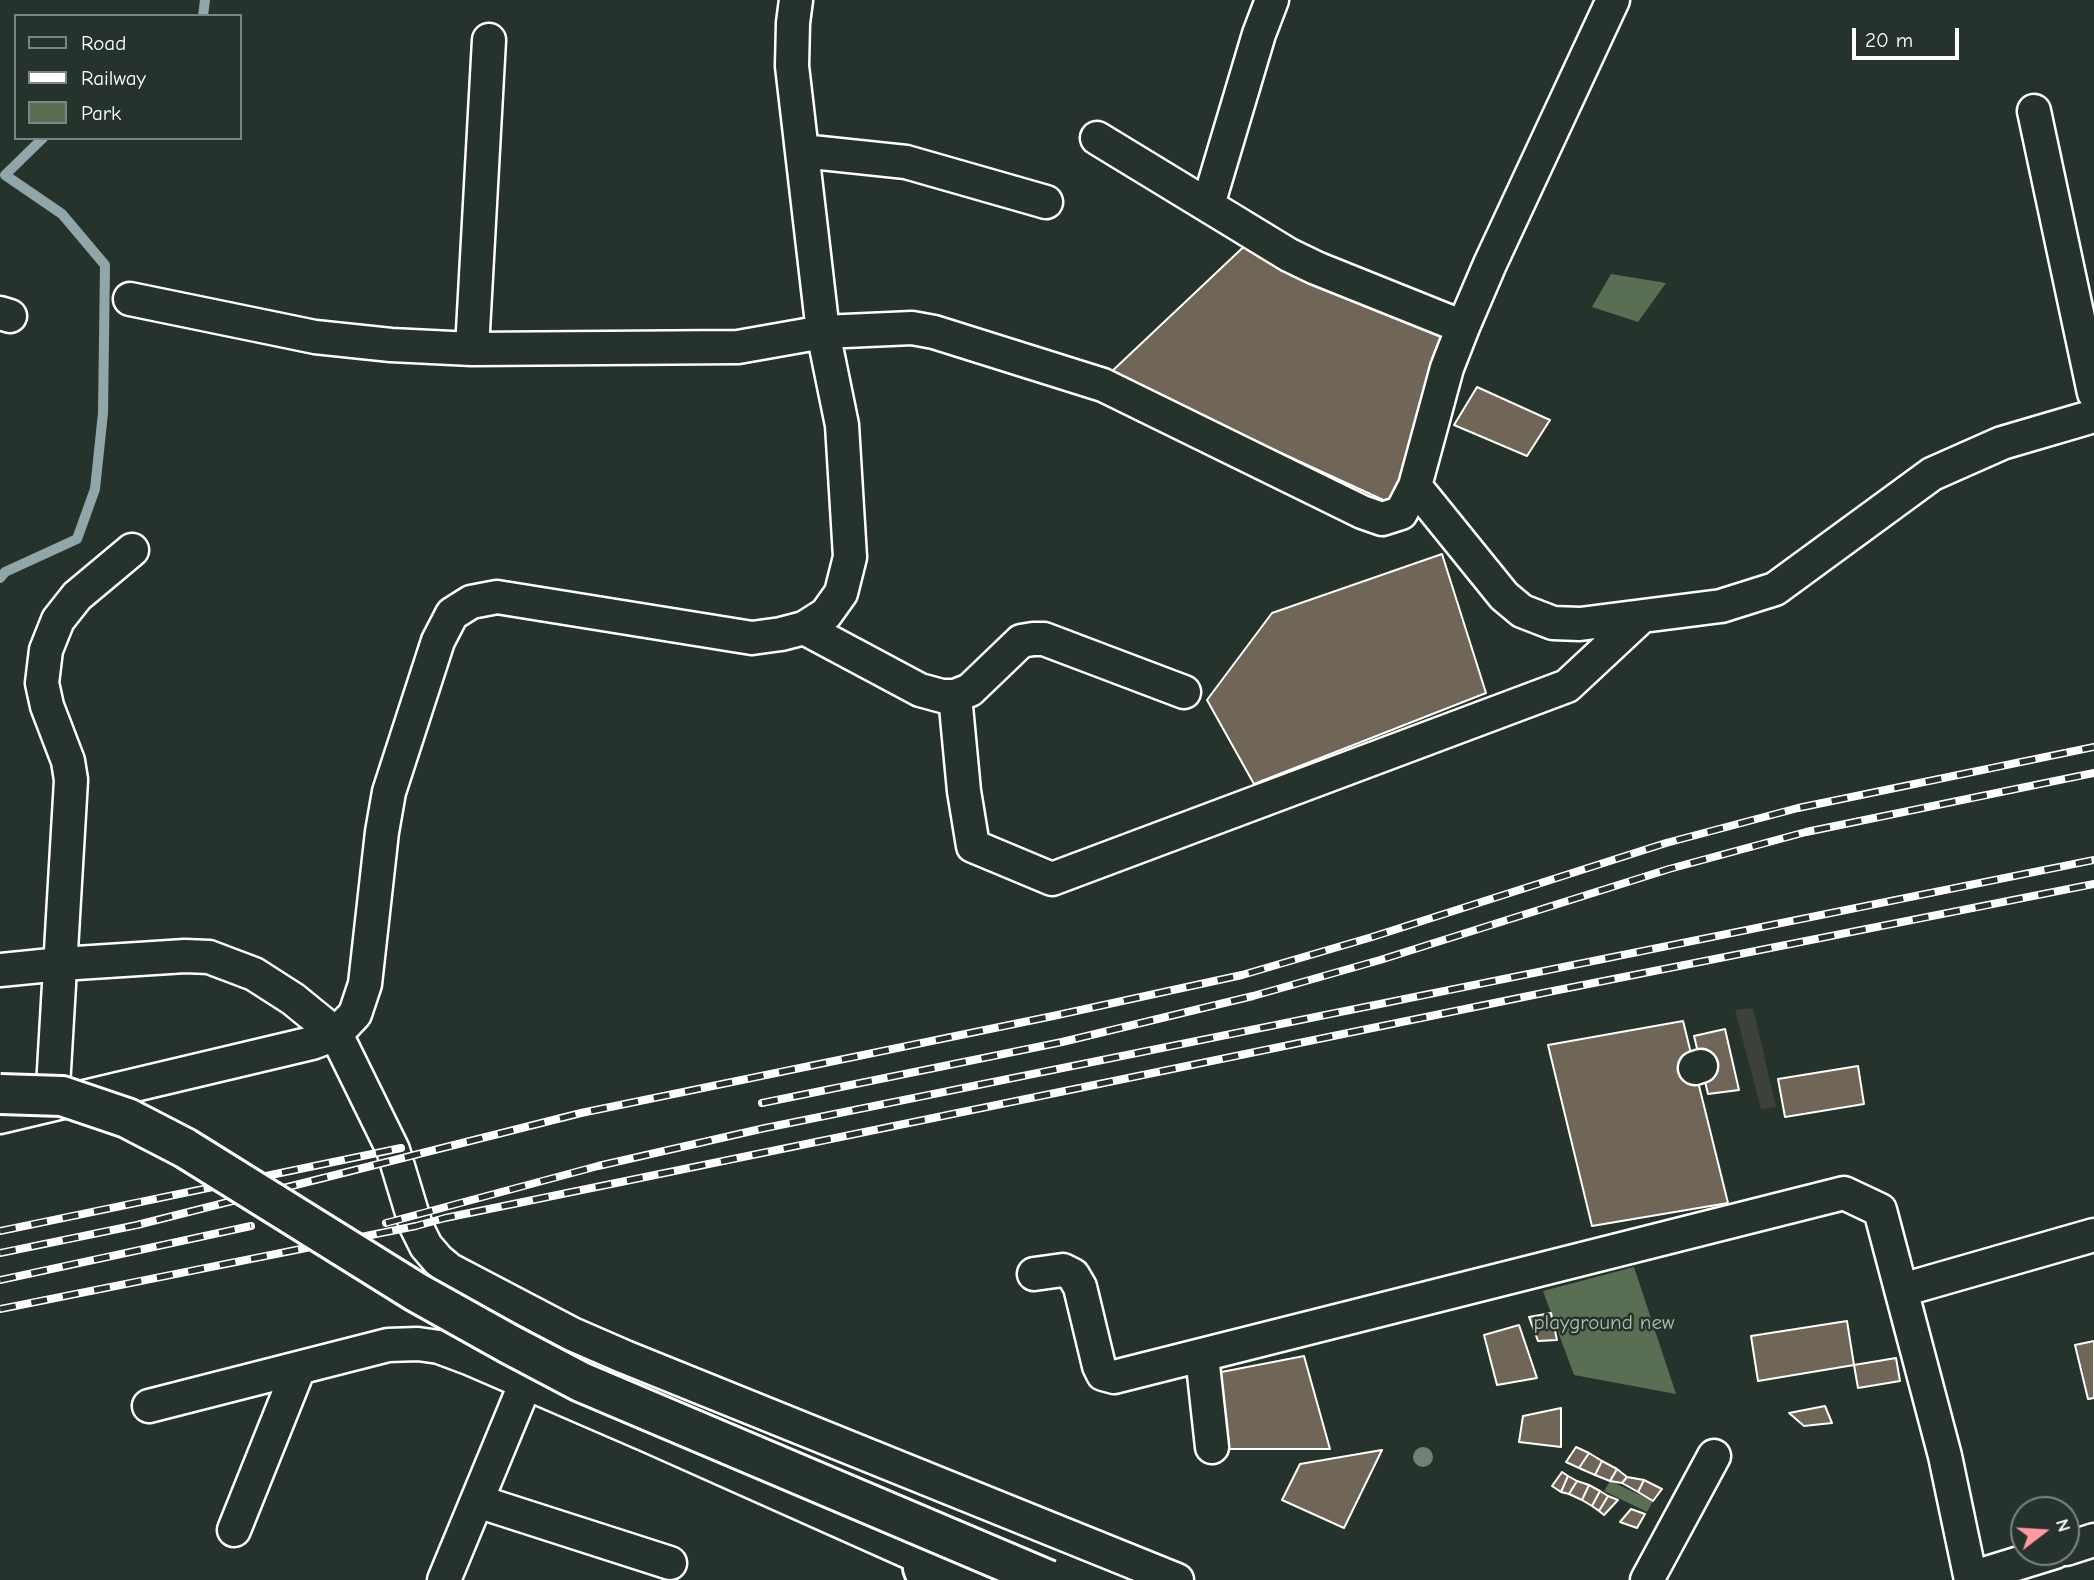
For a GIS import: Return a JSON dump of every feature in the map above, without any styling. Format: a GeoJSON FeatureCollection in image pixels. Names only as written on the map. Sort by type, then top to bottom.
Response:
{"type":"FeatureCollection","features":[{"type":"Feature","properties":{"kind":"main road"},"geometry":{"type":"LineString","coordinates":[[0,1094],[62,1096],[127,1118],[185,1148],[416,1292],[509,1345],[582,1382],[1048,1580]]}},
{"type":"Feature","properties":{"kind":"main road"},"geometry":{"type":"LineString","coordinates":[[927,1570],[963,1564],[1000,1580]]}},
{"type":"Feature","properties":{"kind":"street"},"geometry":{"type":"LineString","coordinates":[[0,1117],[312,1043],[336,1034],[355,1014],[365,984],[388,792],[438,641],[452,614],[471,602],[496,597],[752,638],[804,628],[826,614],[841,593],[850,557],[842,425],[822,332],[802,151],[793,66],[796,0]]}},
{"type":"Feature","properties":{"kind":"street"},"geometry":{"type":"LineString","coordinates":[[1208,205],[1259,33],[1272,0]]}},
{"type":"Feature","properties":{"kind":"street"},"geometry":{"type":"LineString","coordinates":[[130,299],[315,337],[391,345],[472,349],[728,347],[822,332],[912,328],[934,332],[1104,385],[1362,512],[1382,519],[1401,513],[1415,486],[1447,368],[1463,327],[1613,0]]}},
{"type":"Feature","properties":{"kind":"street"},"geometry":{"type":"LineString","coordinates":[[472,349],[489,40]]}},
{"type":"Feature","properties":{"kind":"street"},"geometry":{"type":"LineString","coordinates":[[2034,111],[2094,393]]}},
{"type":"Feature","properties":{"kind":"street"},"geometry":{"type":"LineString","coordinates":[[1097,138],[1289,255],[1463,327]]}},
{"type":"Feature","properties":{"kind":"street"},"geometry":{"type":"LineString","coordinates":[[802,151],[906,162],[1046,202]]}},
{"type":"Feature","properties":{"kind":"street"},"geometry":{"type":"LineString","coordinates":[[1415,486],[1504,596],[1522,611],[1553,624],[1580,624],[1721,607],[1775,589],[1932,474],[2002,443],[2094,416]]}},
{"type":"Feature","properties":{"kind":"street"},"geometry":{"type":"LineString","coordinates":[[52,1104],[71,780],[68,761],[41,683],[46,650],[58,620],[77,596],[132,550]]}},
{"type":"Feature","properties":{"kind":"street"},"geometry":{"type":"LineString","coordinates":[[955,696],[964,791],[973,846],[1052,879],[1567,686],[1641,617]]}},
{"type":"Feature","properties":{"kind":"street"},"geometry":{"type":"LineString","coordinates":[[804,628],[920,690],[942,696],[955,696],[970,690],[1021,641],[1033,639],[1044,639],[1184,692]]}},
{"type":"Feature","properties":{"kind":"street"},"geometry":{"type":"LineString","coordinates":[[0,970],[185,956],[209,957],[254,974],[293,999],[336,1034],[393,1150],[416,1226],[426,1246],[438,1261],[450,1270],[572,1334],[625,1357],[1177,1580]]}},
{"type":"Feature","properties":{"kind":"street"},"geometry":{"type":"LineString","coordinates":[[1034,1274],[1063,1270],[1073,1275],[1080,1287],[1099,1366],[1103,1374],[1114,1377],[1844,1193],[1880,1210],[1945,1456],[1971,1579],[2011,1566]]}},
{"type":"Feature","properties":{"kind":"street"},"geometry":{"type":"LineString","coordinates":[[1902,1290],[2094,1235]]}},
{"type":"Feature","properties":{"kind":"street"},"geometry":{"type":"LineString","coordinates":[[149,1406],[388,1345],[418,1344],[439,1347],[526,1382],[927,1570]]}},
{"type":"Feature","properties":{"kind":"street"},"geometry":{"type":"LineString","coordinates":[[1202,1356],[1212,1447]]}},
{"type":"Feature","properties":{"kind":"street"},"geometry":{"type":"LineString","coordinates":[[234,1530],[299,1368]]}},
{"type":"Feature","properties":{"kind":"street"},"geometry":{"type":"LineString","coordinates":[[444,1580],[526,1382]]}},
{"type":"Feature","properties":{"kind":"street"},"geometry":{"type":"LineString","coordinates":[[1647,1580],[1714,1456]]}},
{"type":"Feature","properties":{"kind":"street"},"geometry":{"type":"LineString","coordinates":[[477,1501],[670,1563]]}},
{"type":"Feature","properties":{"kind":"shaded area"},"geometry":{"type":"Polygon","coordinates":[[[1753,1008],[1776,1107],[1761,1109],[1735,1010],[1753,1008]]]}},
{"type":"Feature","properties":{"kind":"green space"},"geometry":{"type":"Polygon","coordinates":[[[1611,274],[1666,283],[1638,322],[1592,307],[1611,274]]]}},
{"type":"Feature","properties":{"kind":"green space","name":"playground new"},"geometry":{"type":"Polygon","coordinates":[[[1634,1267],[1676,1394],[1574,1375],[1543,1291],[1634,1267]]]}},
{"type":"Feature","properties":{"kind":"green space"},"geometry":{"type":"Polygon","coordinates":[[[1610,1481],[1653,1501],[1647,1512],[1604,1491],[1610,1481]]]}},
{"type":"Feature","properties":{"kind":"building"},"geometry":{"type":"Polygon","coordinates":[[[1253,238],[1449,331],[1392,504],[1109,374],[1253,238]]]}},
{"type":"Feature","properties":{"kind":"building"},"geometry":{"type":"Polygon","coordinates":[[[1477,387],[1550,420],[1527,456],[1454,425],[1477,387]]]}},
{"type":"Feature","properties":{"kind":"building"},"geometry":{"type":"Polygon","coordinates":[[[1442,554],[1486,693],[1254,784],[1207,700],[1272,613],[1442,554]]]}},
{"type":"Feature","properties":{"kind":"building"},"geometry":{"type":"Polygon","coordinates":[[[1683,1021],[1728,1203],[1592,1226],[1548,1045],[1683,1021]]]}},
{"type":"Feature","properties":{"kind":"building"},"geometry":{"type":"Polygon","coordinates":[[[1725,1029],[1739,1090],[1708,1094],[1694,1036],[1725,1029]]]}},
{"type":"Feature","properties":{"kind":"building"},"geometry":{"type":"Polygon","coordinates":[[[1858,1066],[1864,1104],[1785,1117],[1778,1079],[1858,1066]]]}},
{"type":"Feature","properties":{"kind":"building"},"geometry":{"type":"Polygon","coordinates":[[[1551,1313],[1557,1340],[1538,1341],[1529,1317],[1551,1313]]]}},
{"type":"Feature","properties":{"kind":"building"},"geometry":{"type":"Polygon","coordinates":[[[1847,1321],[1854,1365],[1758,1381],[1751,1336],[1847,1321]]]}},
{"type":"Feature","properties":{"kind":"building"},"geometry":{"type":"Polygon","coordinates":[[[1519,1325],[1537,1378],[1497,1385],[1484,1335],[1519,1325]]]}},
{"type":"Feature","properties":{"kind":"building"},"geometry":{"type":"Polygon","coordinates":[[[2094,1341],[2094,1398],[2088,1399],[2075,1345],[2094,1341]]]}},
{"type":"Feature","properties":{"kind":"building"},"geometry":{"type":"Polygon","coordinates":[[[1304,1356],[1330,1449],[1216,1449],[1206,1375],[1304,1356]]]}},
{"type":"Feature","properties":{"kind":"building"},"geometry":{"type":"Polygon","coordinates":[[[1896,1358],[1900,1381],[1858,1388],[1854,1365],[1896,1358]]]}},
{"type":"Feature","properties":{"kind":"building"},"geometry":{"type":"Polygon","coordinates":[[[1825,1406],[1832,1423],[1804,1426],[1789,1413],[1825,1406]]]}},
{"type":"Feature","properties":{"kind":"building"},"geometry":{"type":"Polygon","coordinates":[[[1561,1408],[1561,1447],[1519,1442],[1523,1416],[1561,1408]]]}},
{"type":"Feature","properties":{"kind":"building"},"geometry":{"type":"Polygon","coordinates":[[[1576,1447],[1589,1453],[1579,1468],[1566,1462],[1576,1447]]]}},
{"type":"Feature","properties":{"kind":"building"},"geometry":{"type":"Polygon","coordinates":[[[1382,1450],[1344,1528],[1282,1500],[1300,1464],[1382,1450]]]}},
{"type":"Feature","properties":{"kind":"building"},"geometry":{"type":"Polygon","coordinates":[[[1589,1453],[1602,1461],[1595,1475],[1579,1468],[1589,1453]]]}},
{"type":"Feature","properties":{"kind":"building"},"geometry":{"type":"Polygon","coordinates":[[[1602,1461],[1617,1469],[1610,1481],[1595,1475],[1602,1461]]]}},
{"type":"Feature","properties":{"kind":"building"},"geometry":{"type":"Polygon","coordinates":[[[1617,1469],[1627,1477],[1622,1483],[1610,1481],[1617,1469]]]}},
{"type":"Feature","properties":{"kind":"building"},"geometry":{"type":"Polygon","coordinates":[[[1562,1472],[1568,1476],[1561,1492],[1552,1486],[1562,1472]]]}},
{"type":"Feature","properties":{"kind":"building"},"geometry":{"type":"Polygon","coordinates":[[[1568,1476],[1577,1481],[1569,1494],[1561,1492],[1568,1476]]]}},
{"type":"Feature","properties":{"kind":"building"},"geometry":{"type":"Polygon","coordinates":[[[1627,1477],[1644,1480],[1638,1492],[1622,1483],[1627,1477]]]}},
{"type":"Feature","properties":{"kind":"building"},"geometry":{"type":"Polygon","coordinates":[[[1644,1480],[1662,1489],[1653,1501],[1638,1492],[1644,1480]]]}},
{"type":"Feature","properties":{"kind":"building"},"geometry":{"type":"Polygon","coordinates":[[[1577,1481],[1589,1485],[1582,1500],[1569,1494],[1577,1481]]]}},
{"type":"Feature","properties":{"kind":"building"},"geometry":{"type":"Polygon","coordinates":[[[1589,1485],[1600,1491],[1592,1506],[1582,1500],[1589,1485]]]}},
{"type":"Feature","properties":{"kind":"building"},"geometry":{"type":"Polygon","coordinates":[[[1600,1491],[1608,1496],[1599,1511],[1592,1506],[1600,1491]]]}},
{"type":"Feature","properties":{"kind":"building"},"geometry":{"type":"Polygon","coordinates":[[[1608,1496],[1618,1500],[1604,1515],[1599,1511],[1608,1496]]]}},
{"type":"Feature","properties":{"kind":"building"},"geometry":{"type":"Polygon","coordinates":[[[1631,1509],[1645,1514],[1637,1528],[1620,1522],[1631,1509]]]}},
{"type":"Feature","properties":{"kind":"waterway"},"geometry":{"type":"LineString","coordinates":[[203,14],[205,0]]}},
{"type":"Feature","properties":{"kind":"waterway"},"geometry":{"type":"LineString","coordinates":[[0,578],[5,572],[77,539],[95,489],[103,413],[105,265],[62,214],[5,175],[41,140]]}},
{"type":"Feature","properties":{"kind":"railway"},"geometry":{"type":"LineString","coordinates":[[0,1253],[137,1225],[581,1113],[1242,975],[1372,937],[1666,843],[1798,808],[2094,747]]}},
{"type":"Feature","properties":{"kind":"railway"},"geometry":{"type":"LineString","coordinates":[[762,1103],[1062,1042],[1253,996],[1380,960],[1669,869],[1806,832],[2094,773]]}},
{"type":"Feature","properties":{"kind":"railway"},"geometry":{"type":"LineString","coordinates":[[386,1223],[598,1166],[765,1128],[2094,860]]}},
{"type":"Feature","properties":{"kind":"railway"},"geometry":{"type":"LineString","coordinates":[[0,1309],[416,1226],[1548,992],[2094,884]]}},
{"type":"Feature","properties":{"kind":"railway"},"geometry":{"type":"LineString","coordinates":[[0,1231],[401,1148]]}},
{"type":"Feature","properties":{"kind":"railway"},"geometry":{"type":"LineString","coordinates":[[0,1280],[251,1226]]}}]}
